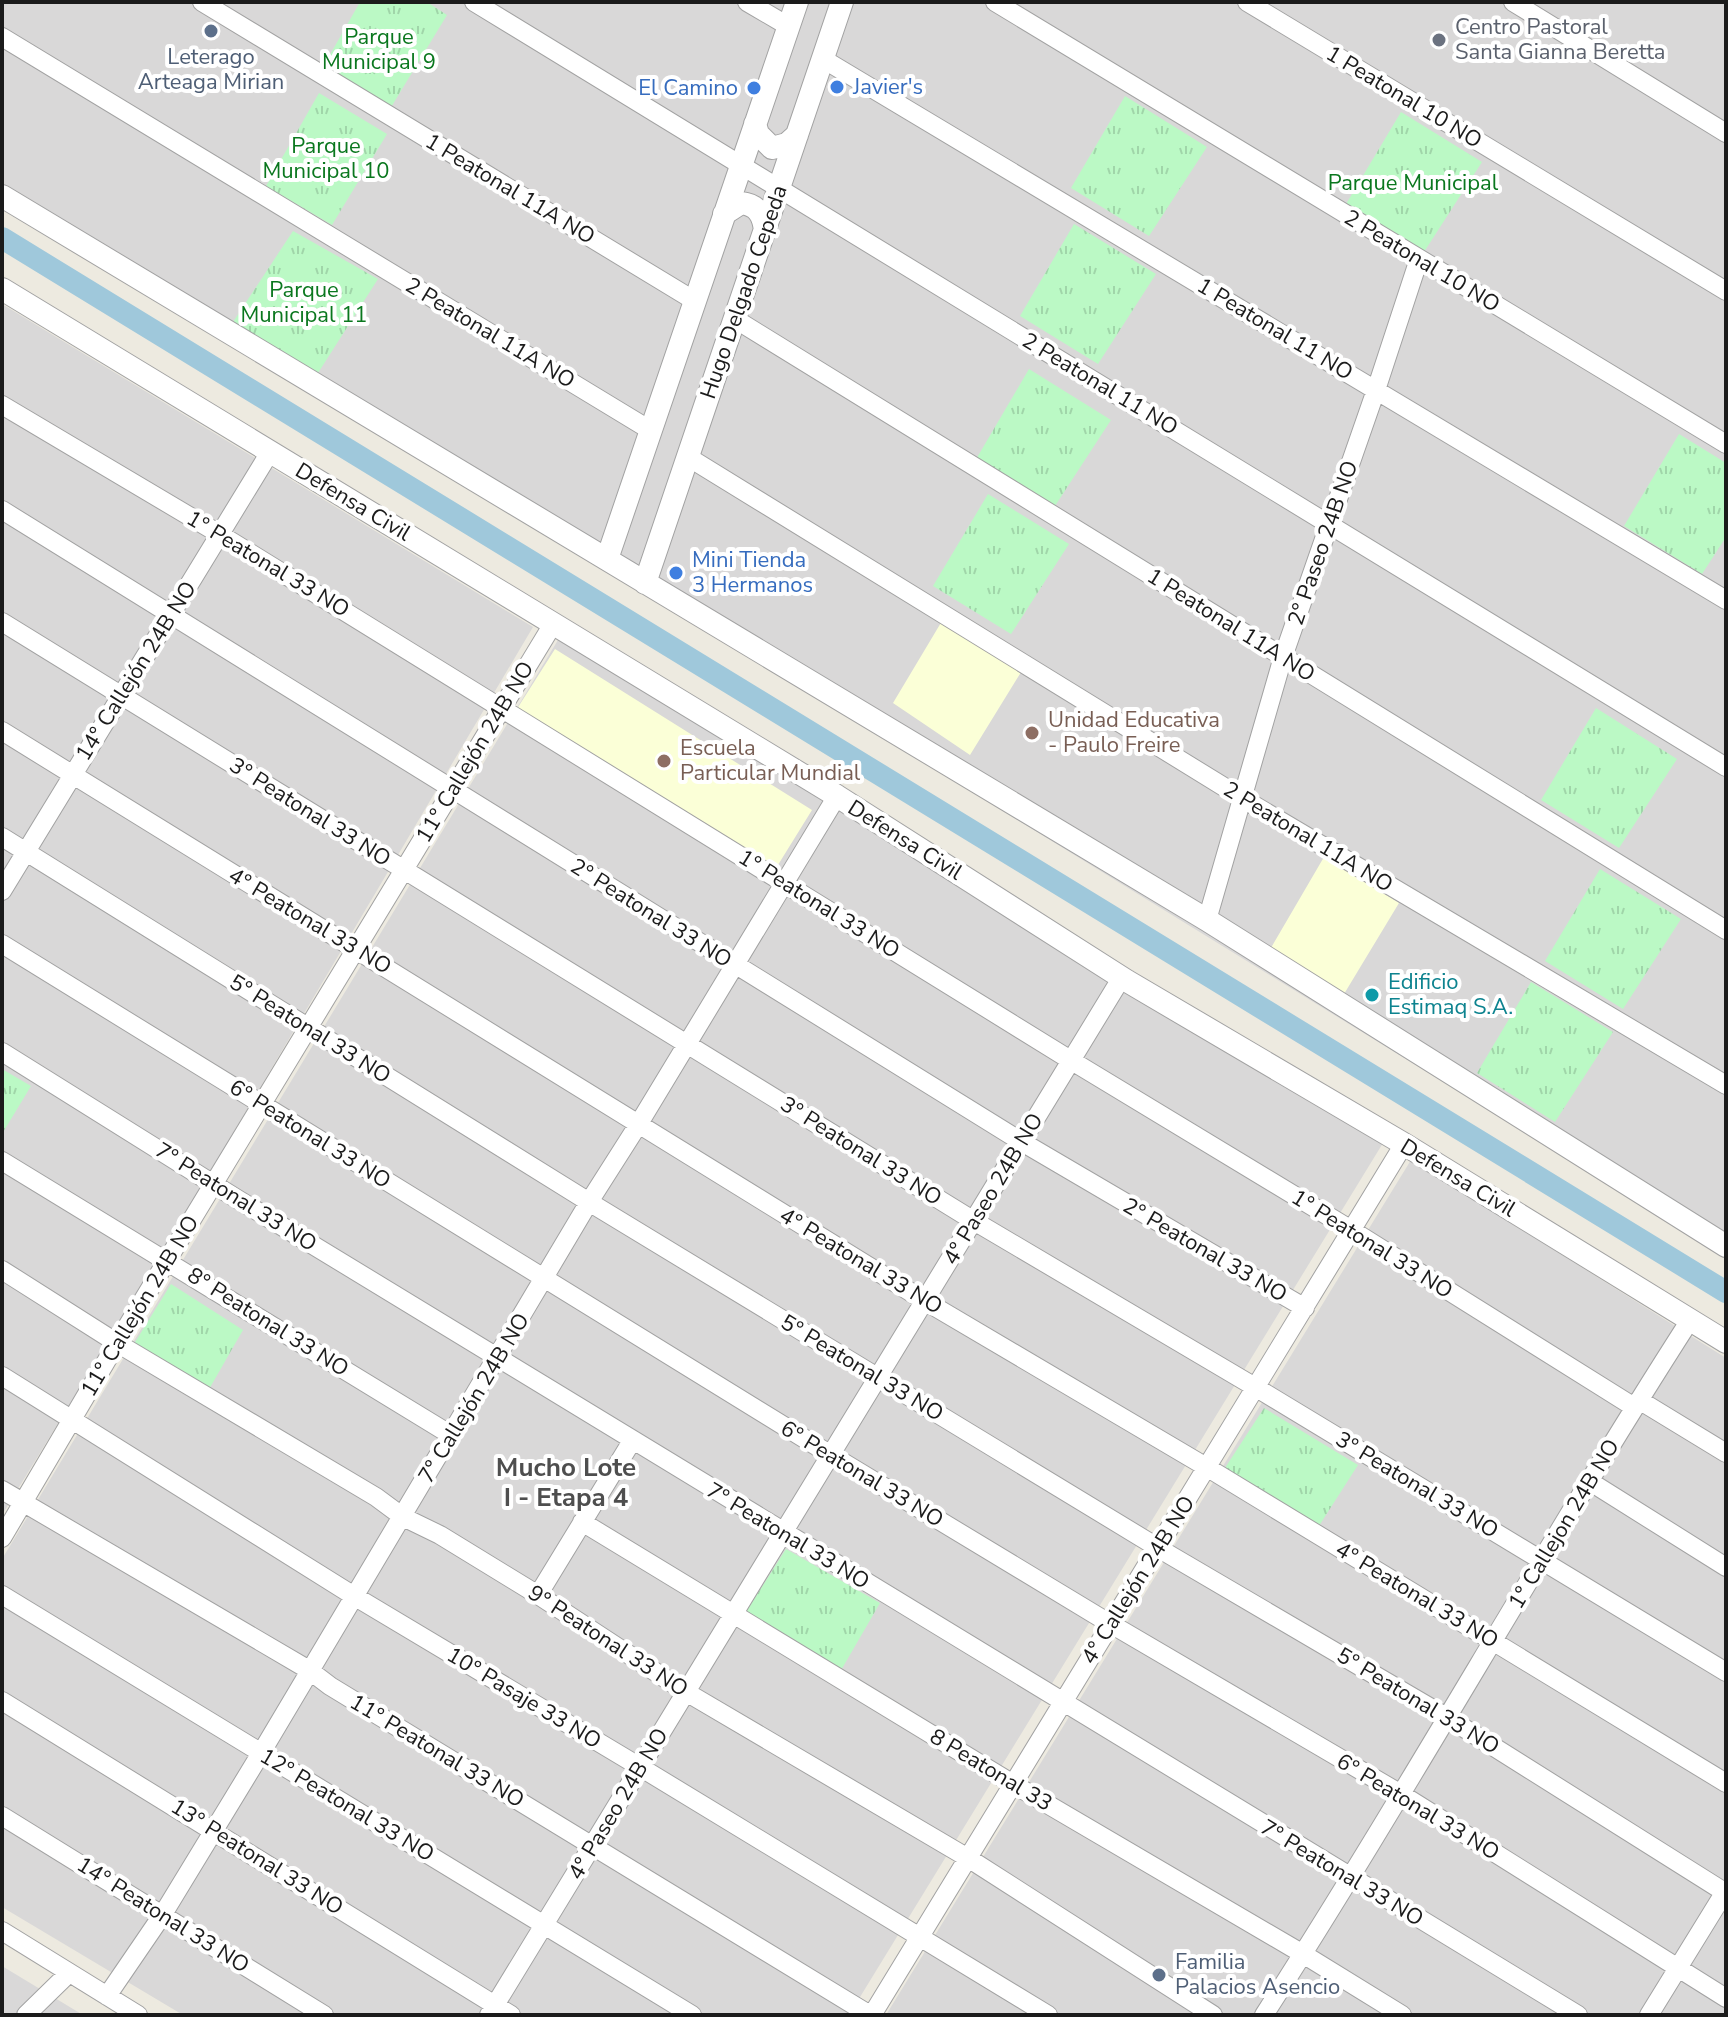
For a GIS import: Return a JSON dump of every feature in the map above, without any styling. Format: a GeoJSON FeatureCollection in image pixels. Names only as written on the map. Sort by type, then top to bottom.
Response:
{"type":"FeatureCollection","features":[{"type":"Feature","properties":{"kind":"street","name":"1 Peatonal 11A NO"},"geometry":{"type":"LineString","coordinates":[[202,2],[695,301]]}},
{"type":"Feature","properties":{"kind":"street","name":"2 Peatonal 11 NO"},"geometry":{"type":"LineString","coordinates":[[474,2],[1726,767]]}},
{"type":"Feature","properties":{"kind":"street"},"geometry":{"type":"LineString","coordinates":[[747,2],[788,26]]}},
{"type":"Feature","properties":{"kind":"street","name":"Hugo Delgado Cepeda"},"geometry":{"type":"LineString","coordinates":[[607,559],[797,2]]}},
{"type":"Feature","properties":{"kind":"street","name":"Hugo Delgado Cepeda"},"geometry":{"type":"LineString","coordinates":[[645,583],[842,2]]}},
{"type":"Feature","properties":{"kind":"street","name":"2 Peatonal 10 NO"},"geometry":{"type":"LineString","coordinates":[[995,2],[1726,444]]}},
{"type":"Feature","properties":{"kind":"street","name":"1 Peatonal 10 NO"},"geometry":{"type":"LineString","coordinates":[[1247,2],[1726,291]]}},
{"type":"Feature","properties":{"kind":"street"},"geometry":{"type":"LineString","coordinates":[[1513,2],[1726,133]]}},
{"type":"Feature","properties":{"kind":"street","name":"2 Peatonal 11A NO"},"geometry":{"type":"LineString","coordinates":[[2,37],[650,430]]}},
{"type":"Feature","properties":{"kind":"street","name":"1 Peatonal 11 NO"},"geometry":{"type":"LineString","coordinates":[[823,59],[1726,600]]}},
{"type":"Feature","properties":{"kind":"street"},"geometry":{"type":"LineString","coordinates":[[755,124],[758,134],[772,148],[787,144],[797,135]]}},
{"type":"Feature","properties":{"kind":"street"},"geometry":{"type":"LineString","coordinates":[[2,196],[1207,920],[1726,1246]]}},
{"type":"Feature","properties":{"kind":"street"},"geometry":{"type":"LineString","coordinates":[[724,214],[741,203],[749,204],[763,216],[765,230]]}},
{"type":"Feature","properties":{"kind":"street","name":"2° Paseo 24B NO"},"geometry":{"type":"LineString","coordinates":[[1207,920],[1283,657],[1419,259]]}},
{"type":"Feature","properties":{"kind":"street","name":"Defensa Civil"},"geometry":{"type":"LineString","coordinates":[[2,289],[837,796],[1122,977],[1404,1144],[1726,1342]]}},
{"type":"Feature","properties":{"kind":"street","name":"1 Peatonal 11A NO"},"geometry":{"type":"LineString","coordinates":[[735,319],[1726,930]]}},
{"type":"Feature","properties":{"kind":"street","name":"1° Peatonal 33 NO"},"geometry":{"type":"LineString","coordinates":[[2,405],[221,535],[1072,1061],[1637,1404],[1726,1453]]}},
{"type":"Feature","properties":{"kind":"street","name":"14° Callejón 24B NO"},"geometry":{"type":"LineString","coordinates":[[2,891],[270,452]]}},
{"type":"Feature","properties":{"kind":"street","name":"2 Peatonal 11A NO"},"geometry":{"type":"LineString","coordinates":[[688,457],[1242,798],[1726,1085]]}},
{"type":"Feature","properties":{"kind":"street","name":"2° Peatonal 33 NO"},"geometry":{"type":"LineString","coordinates":[[2,510],[1022,1142],[1305,1308]]}},
{"type":"Feature","properties":{"kind":"street","name":"3° Peatonal 33 NO"},"geometry":{"type":"LineString","coordinates":[[2,622],[974,1221],[1726,1672]]}},
{"type":"Feature","properties":{"kind":"street","name":"11° Callejón 24B NO"},"geometry":{"type":"LineString","coordinates":[[2,1538],[553,624]]}},
{"type":"Feature","properties":{"kind":"street","name":"4° Peatonal 33 NO"},"geometry":{"type":"LineString","coordinates":[[2,731],[925,1301],[1208,1468],[1726,1783]]}},
{"type":"Feature","properties":{"kind":"street","name":"7° Callejón 24B NO"},"geometry":{"type":"LineString","coordinates":[[107,1996],[163,1914],[261,1753],[589,1202],[837,796]]}},
{"type":"Feature","properties":{"kind":"street","name":"5° Peatonal 33 NO"},"geometry":{"type":"LineString","coordinates":[[2,837],[589,1202],[1157,1547],[1448,1718],[1725,1892]]}},
{"type":"Feature","properties":{"kind":"street","name":"6° Peatonal 33 NO"},"geometry":{"type":"LineString","coordinates":[[2,944],[831,1455],[1401,1794],[1726,1998]]}},
{"type":"Feature","properties":{"kind":"street","name":"4° Paseo 24B NO"},"geometry":{"type":"LineString","coordinates":[[498,2012],[545,1924],[1122,977]]}},
{"type":"Feature","properties":{"kind":"street","name":"7° Peatonal 33 NO"},"geometry":{"type":"LineString","coordinates":[[2,1052],[632,1441],[1578,2015]]}},
{"type":"Feature","properties":{"kind":"street","name":"4° Callejón 24B NO"},"geometry":{"type":"LineString","coordinates":[[871,2015],[1404,1144]]}},
{"type":"Feature","properties":{"kind":"street","name":"8° Peatonal 33 NO"},"geometry":{"type":"LineString","coordinates":[[2,1161],[451,1435]]}},
{"type":"Feature","properties":{"kind":"street","name":"9° Peatonal 33 NO"},"geometry":{"type":"LineString","coordinates":[[2,1270],[117,1343],[376,1497],[403,1517],[440,1535],[538,1595],[686,1692],[968,1858],[1213,2015]]}},
{"type":"Feature","properties":{"kind":"street","name":"1° Callejon 24B NO"},"geometry":{"type":"LineString","coordinates":[[1264,2015],[1351,1878],[1589,1481],[1690,1320]]}},
{"type":"Feature","properties":{"kind":"street","name":"10° Pasaje 33 NO"},"geometry":{"type":"LineString","coordinates":[[2,1376],[354,1596],[1048,2015]]}},
{"type":"Feature","properties":{"kind":"street"},"geometry":{"type":"LineString","coordinates":[[538,1595],[632,1441]]}},
{"type":"Feature","properties":{"kind":"street"},"geometry":{"type":"LineString","coordinates":[[1589,1481],[1726,1567]]}},
{"type":"Feature","properties":{"kind":"street","name":"11° Peatonal 33 NO"},"geometry":{"type":"LineString","coordinates":[[2,1490],[309,1670],[330,1686],[871,2015]]}},
{"type":"Feature","properties":{"kind":"street","name":"8 Peatonal 33"},"geometry":{"type":"LineString","coordinates":[[582,1522],[1013,1784],[1402,2015]]}},
{"type":"Feature","properties":{"kind":"street","name":"12° Peatonal 33 NO"},"geometry":{"type":"LineString","coordinates":[[2,1595],[692,2015]]}},
{"type":"Feature","properties":{"kind":"street","name":"13° Peatonal 33 NO"},"geometry":{"type":"LineString","coordinates":[[2,1701],[213,1829],[498,2012]]}},
{"type":"Feature","properties":{"kind":"street","name":"14° Peatonal 33 NO"},"geometry":{"type":"LineString","coordinates":[[2,1816],[324,2015]]}},
{"type":"Feature","properties":{"kind":"street"},"geometry":{"type":"LineString","coordinates":[[1649,2015],[1725,1892]]}},
{"type":"Feature","properties":{"kind":"street"},"geometry":{"type":"LineString","coordinates":[[2,1931],[138,2015]]}},
{"type":"Feature","properties":{"kind":"street"},"geometry":{"type":"LineString","coordinates":[[26,2015],[69,1973]]}},
{"type":"Feature","properties":{"kind":"shaded area"},"geometry":{"type":"Polygon","coordinates":[[[2,2],[1726,2],[1726,1256],[2,195],[2,2]]]}},
{"type":"Feature","properties":{"kind":"shaded area"},"geometry":{"type":"Polygon","coordinates":[[[2,304],[533,627],[158,1260],[2,1515],[2,304]]]}},
{"type":"Feature","properties":{"kind":"shaded area"},"geometry":{"type":"Polygon","coordinates":[[[942,621],[1023,669],[970,755],[893,703],[942,621]]]}},
{"type":"Feature","properties":{"kind":"shaded area","name":"Mucho Lote I - Etapa 4"},"geometry":{"type":"Polygon","coordinates":[[[558,640],[843,807],[1383,1143],[849,2015],[183,2015],[2,1907],[2,1559],[558,640]]]}},
{"type":"Feature","properties":{"kind":"shaded area","name":"Escuela Particular Mundial"},"geometry":{"type":"Polygon","coordinates":[[[555,649],[812,810],[773,873],[515,712],[555,649]]]}},
{"type":"Feature","properties":{"kind":"shaded area"},"geometry":{"type":"Polygon","coordinates":[[[1324,857],[1399,903],[1341,999],[1268,953],[1324,857]]]}},
{"type":"Feature","properties":{"kind":"shaded area"},"geometry":{"type":"Polygon","coordinates":[[[1411,1160],[1726,1358],[1726,2015],[886,2015],[1411,1160]]]}},
{"type":"Feature","properties":{"kind":"shaded area"},"geometry":{"type":"Polygon","coordinates":[[[2,1966],[83,2015],[2,2015],[2,1966]]]}},
{"type":"Feature","properties":{"kind":"green space","name":"Parque Municipal 9"},"geometry":{"type":"Polygon","coordinates":[[[360,2],[427,2],[447,15],[390,109],[323,67],[360,2]]]}},
{"type":"Feature","properties":{"kind":"green space","name":"Parque Municipal 10"},"geometry":{"type":"Polygon","coordinates":[[[319,93],[387,134],[332,225],[266,186],[319,93]]]}},
{"type":"Feature","properties":{"kind":"green space"},"geometry":{"type":"Polygon","coordinates":[[[1125,96],[1207,147],[1149,236],[1071,188],[1125,96]]]}},
{"type":"Feature","properties":{"kind":"green space","name":"Parque Municipal"},"geometry":{"type":"Polygon","coordinates":[[[1401,112],[1482,162],[1424,252],[1346,204],[1401,112]]]}},
{"type":"Feature","properties":{"kind":"green space"},"geometry":{"type":"Polygon","coordinates":[[[1074,224],[1156,274],[1098,364],[1020,316],[1074,224]]]}},
{"type":"Feature","properties":{"kind":"green space","name":"Parque Municipal 11"},"geometry":{"type":"Polygon","coordinates":[[[293,231],[378,279],[318,373],[233,322],[293,231]]]}},
{"type":"Feature","properties":{"kind":"green space"},"geometry":{"type":"Polygon","coordinates":[[[1029,369],[1111,420],[1053,509],[975,461],[1029,369]]]}},
{"type":"Feature","properties":{"kind":"green space"},"geometry":{"type":"Polygon","coordinates":[[[1679,434],[1726,463],[1726,537],[1702,574],[1624,526],[1679,434]]]}},
{"type":"Feature","properties":{"kind":"green space"},"geometry":{"type":"Polygon","coordinates":[[[988,494],[1069,544],[1011,634],[933,586],[988,494]]]}},
{"type":"Feature","properties":{"kind":"green space"},"geometry":{"type":"Polygon","coordinates":[[[1596,708],[1677,759],[1619,848],[1541,800],[1596,708]]]}},
{"type":"Feature","properties":{"kind":"green space"},"geometry":{"type":"Polygon","coordinates":[[[1600,869],[1681,919],[1623,1009],[1545,961],[1600,869]]]}},
{"type":"Feature","properties":{"kind":"green space"},"geometry":{"type":"Polygon","coordinates":[[[1531,982],[1613,1032],[1555,1122],[1477,1073],[1531,982]]]}},
{"type":"Feature","properties":{"kind":"green space"},"geometry":{"type":"Polygon","coordinates":[[[2,1069],[31,1086],[2,1134],[2,1069]]]}},
{"type":"Feature","properties":{"kind":"green space"},"geometry":{"type":"Polygon","coordinates":[[[171,1284],[243,1330],[208,1391],[132,1347],[171,1284]]]}},
{"type":"Feature","properties":{"kind":"green space"},"geometry":{"type":"Polygon","coordinates":[[[1264,1408],[1358,1465],[1317,1529],[1223,1471],[1264,1408]]]}},
{"type":"Feature","properties":{"kind":"green space"},"geometry":{"type":"Polygon","coordinates":[[[786,1549],[880,1603],[840,1672],[744,1615],[786,1549]]]}},
{"type":"Feature","properties":{"kind":"waterway"},"geometry":{"type":"LineString","coordinates":[[2,238],[1726,1292]]}},
{"type":"Feature","properties":{"kind":"place","name":"Leterago Arteaga Mirian"},"geometry":{"type":"Point","coordinates":[211,31]}},
{"type":"Feature","properties":{"kind":"place","name":"Centro Pastoral Santa Gianna Beretta"},"geometry":{"type":"Point","coordinates":[1439,40]}},
{"type":"Feature","properties":{"kind":"place","name":"Javier's"},"geometry":{"type":"Point","coordinates":[837,87]}},
{"type":"Feature","properties":{"kind":"place","name":"El Camino"},"geometry":{"type":"Point","coordinates":[754,88]}},
{"type":"Feature","properties":{"kind":"place","name":"Mini Tienda 3 Hermanos"},"geometry":{"type":"Point","coordinates":[676,573]}},
{"type":"Feature","properties":{"kind":"place","name":"Unidad Educativa - Paulo Freire"},"geometry":{"type":"Point","coordinates":[1032,733]}},
{"type":"Feature","properties":{"kind":"place","name":"Escuela Particular Mundial"},"geometry":{"type":"Point","coordinates":[664,761]}},
{"type":"Feature","properties":{"kind":"place","name":"Edificio Estimaq S.A."},"geometry":{"type":"Point","coordinates":[1372,995]}},
{"type":"Feature","properties":{"kind":"place","name":"Familia Palacios Asencio"},"geometry":{"type":"Point","coordinates":[1159,1975]}},
{"type":"Feature","properties":{"kind":"district","name":"Mucho Lote I - Etapa 4"},"geometry":{"type":"Point","coordinates":[566,1482]}}]}
